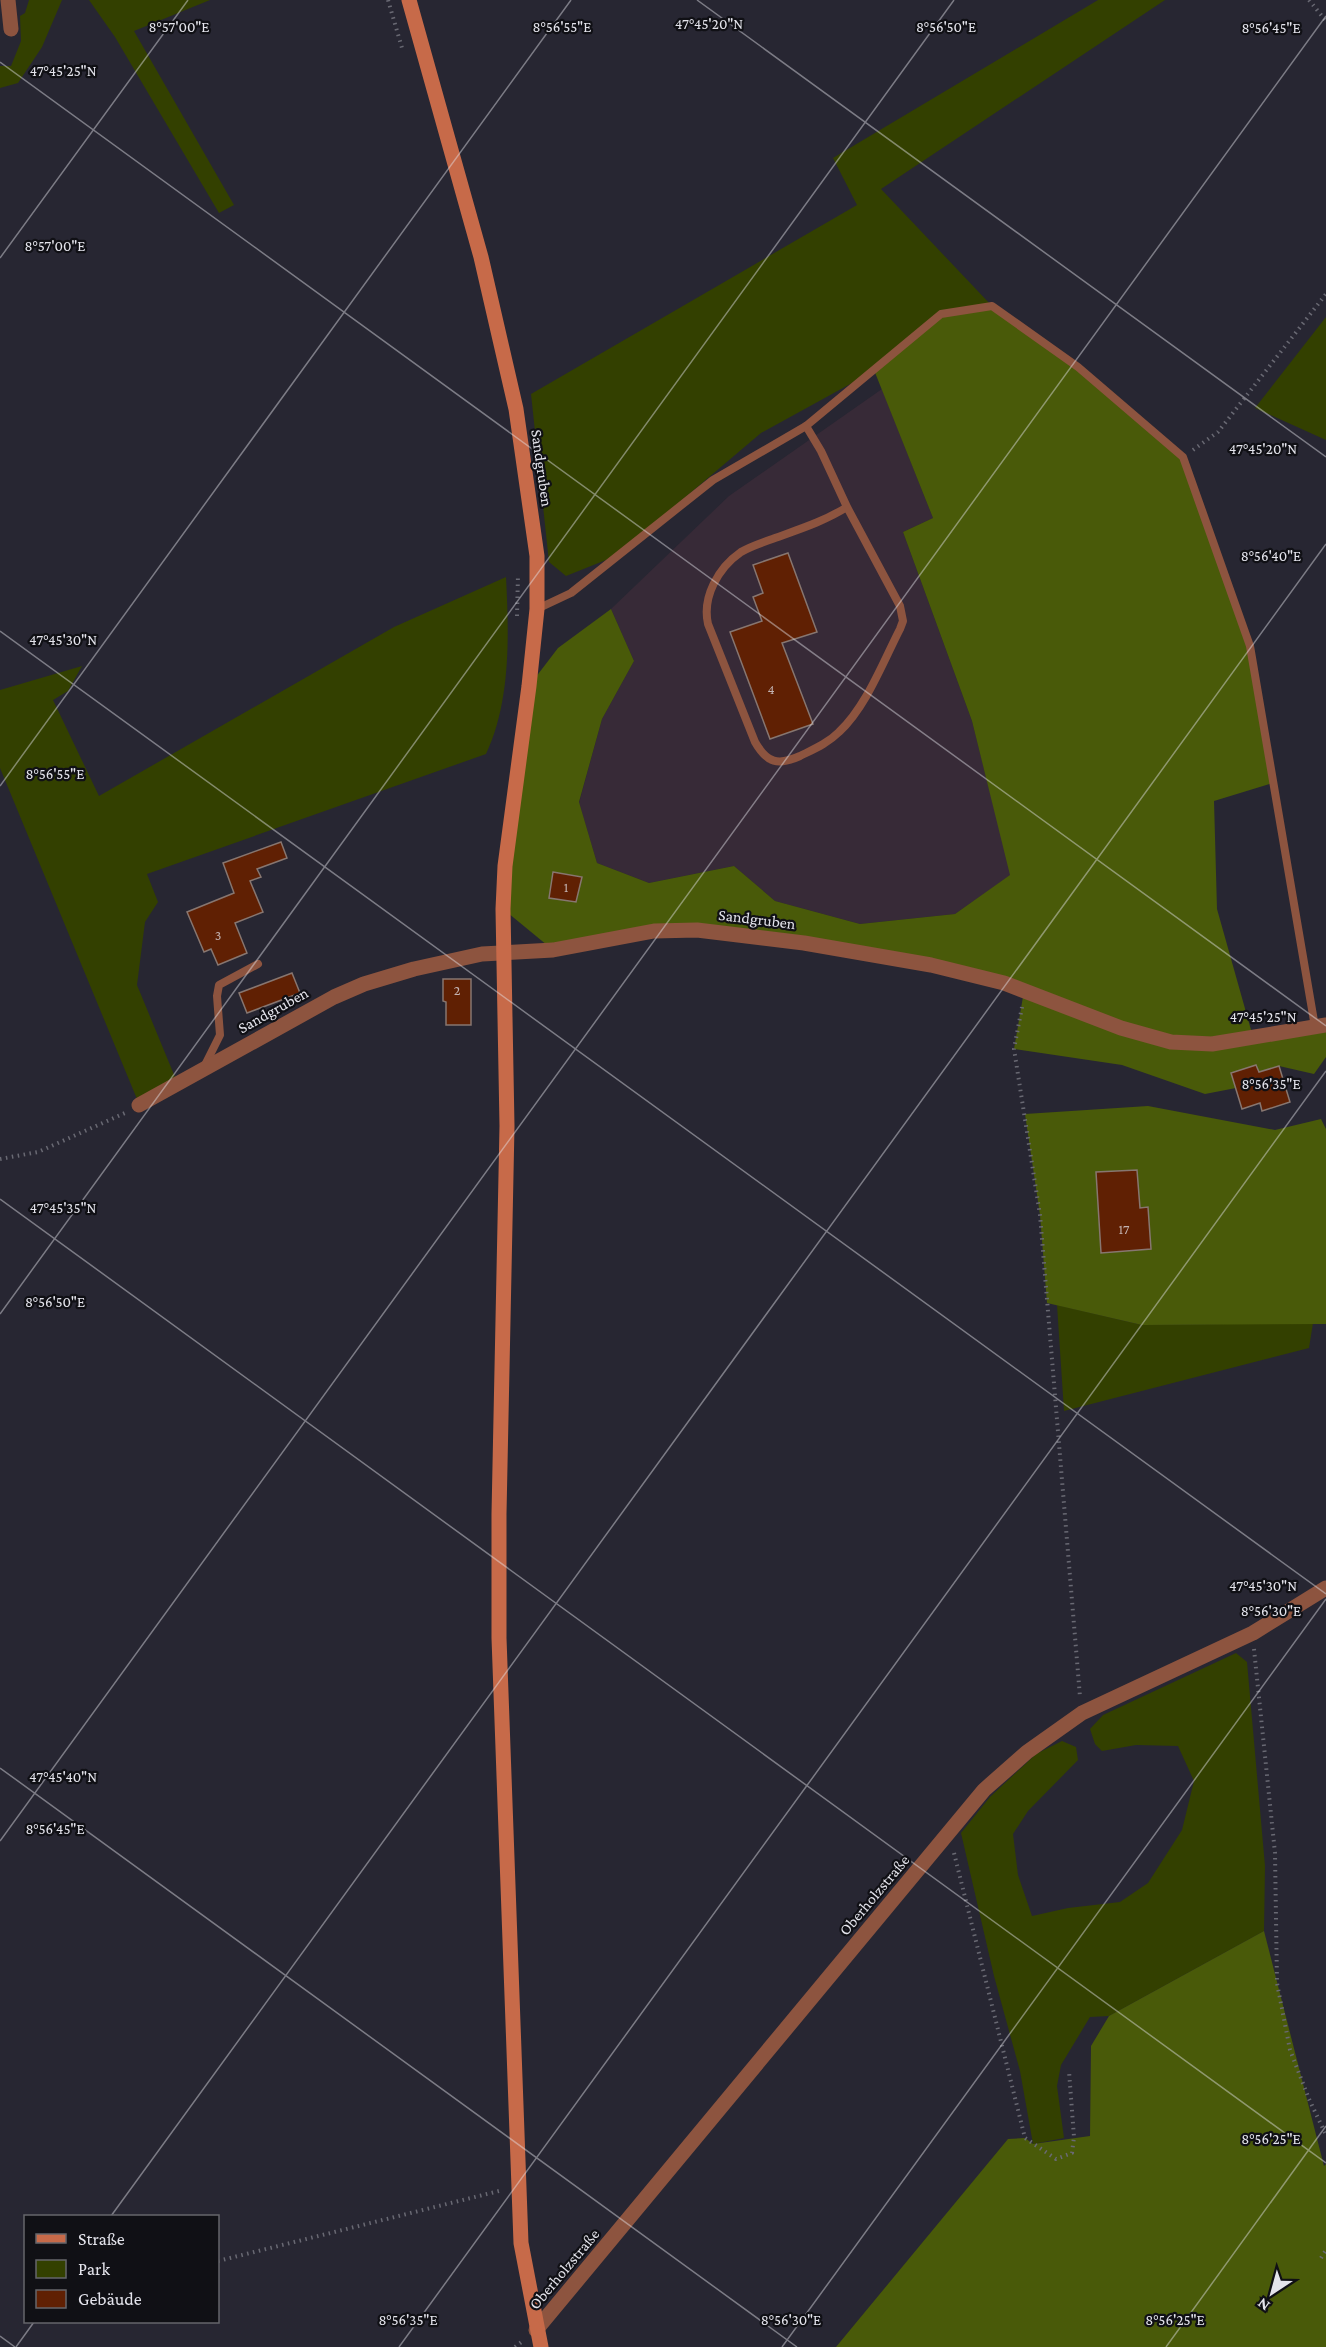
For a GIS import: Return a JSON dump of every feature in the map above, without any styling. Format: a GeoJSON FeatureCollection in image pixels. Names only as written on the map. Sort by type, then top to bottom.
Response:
{"type":"FeatureCollection","features":[{"type":"Feature","properties":{"kind":"street"},"geometry":{"type":"LineString","coordinates":[[8,0],[11,29]]}},
{"type":"Feature","properties":{"kind":"street","name":"Sandgruben"},"geometry":{"type":"LineString","coordinates":[[409,0],[481,257],[516,409],[537,556],[537,609],[505,866],[503,953],[507,1126],[499,1514],[499,1638],[521,2242],[541,2347]]}},
{"type":"Feature","properties":{"kind":"street","name":"Sandgruben"},"geometry":{"type":"LineString","coordinates":[[140,1105],[334,997],[364,984],[414,969],[483,954],[553,950],[654,931],[697,930],[815,945],[931,965],[1004,983],[1121,1028],[1170,1042],[1212,1044],[1321,1026]]}},
{"type":"Feature","properties":{"kind":"street","name":"Oberholzstraße"},"geometry":{"type":"LineString","coordinates":[[537,2330],[984,1790],[1027,1752],[1082,1713],[1253,1633],[1326,1588]]}},
{"type":"Feature","properties":{"kind":"lane"},"geometry":{"type":"LineString","coordinates":[[537,609],[571,593],[713,480],[806,426],[941,314],[992,306],[1078,367],[1183,457],[1250,646],[1321,1026]]}},
{"type":"Feature","properties":{"kind":"lane"},"geometry":{"type":"LineString","coordinates":[[806,426],[900,606],[903,621],[856,711],[838,733],[814,750],[795,758],[774,761],[762,755],[755,742],[708,624],[707,598],[721,572],[742,551],[821,522],[847,507]]}},
{"type":"Feature","properties":{"kind":"lane"},"geometry":{"type":"LineString","coordinates":[[202,1070],[220,1035],[217,996],[219,985],[258,964]]}},
{"type":"Feature","properties":{"kind":"path"},"geometry":{"type":"LineString","coordinates":[[388,0],[404,55]]}},
{"type":"Feature","properties":{"kind":"path"},"geometry":{"type":"LineString","coordinates":[[1309,0],[1326,21]]}},
{"type":"Feature","properties":{"kind":"path"},"geometry":{"type":"LineString","coordinates":[[1183,457],[1218,432],[1326,294]]}},
{"type":"Feature","properties":{"kind":"path"},"geometry":{"type":"LineString","coordinates":[[517,621],[518,567]]}},
{"type":"Feature","properties":{"kind":"path"},"geometry":{"type":"LineString","coordinates":[[1024,991],[1014,1049],[1040,1215],[1082,1713]]}},
{"type":"Feature","properties":{"kind":"path"},"geometry":{"type":"LineString","coordinates":[[0,1159],[38,1152],[140,1105]]}},
{"type":"Feature","properties":{"kind":"path"},"geometry":{"type":"LineString","coordinates":[[1253,1633],[1275,1853],[1277,1983],[1290,2050],[1309,2099],[1326,2134]]}},
{"type":"Feature","properties":{"kind":"path"},"geometry":{"type":"LineString","coordinates":[[949,1832],[1025,2138],[1056,2159],[1072,2153],[1074,2137],[1069,2071]]}},
{"type":"Feature","properties":{"kind":"path"},"geometry":{"type":"LineString","coordinates":[[501,2178],[503,2202]]}},
{"type":"Feature","properties":{"kind":"path"},"geometry":{"type":"LineString","coordinates":[[219,2261],[502,2190],[518,2184]]}},
{"type":"Feature","properties":{"kind":"path"},"geometry":{"type":"LineString","coordinates":[[1321,2258],[1326,2250]]}},
{"type":"Feature","properties":{"kind":"path"},"geometry":{"type":"LineString","coordinates":[[519,2330],[522,2347]]}},
{"type":"Feature","properties":{"kind":"shaded area"},"geometry":{"type":"Polygon","coordinates":[[[882,389],[933,518],[903,532],[972,721],[1011,875],[955,914],[860,924],[775,901],[734,866],[649,883],[597,863],[579,803],[602,719],[634,661],[611,609],[729,496],[882,389]]]}},
{"type":"Feature","properties":{"kind":"green space"},"geometry":{"type":"Polygon","coordinates":[[[29,0],[62,0],[42,47],[18,83],[0,88],[0,66],[11,66],[21,41],[20,16],[25,13],[29,0]]]}},
{"type":"Feature","properties":{"kind":"green space"},"geometry":{"type":"Polygon","coordinates":[[[89,0],[210,0],[134,31],[234,205],[219,213],[115,37],[89,0]]]}},
{"type":"Feature","properties":{"kind":"green space"},"geometry":{"type":"Polygon","coordinates":[[[1098,0],[1165,0],[881,189],[992,306],[761,433],[616,556],[566,576],[549,562],[531,394],[857,205],[833,158],[1098,0]]]}},
{"type":"Feature","properties":{"kind":"green space"},"geometry":{"type":"Polygon","coordinates":[[[992,306],[1078,367],[1183,457],[1250,646],[1273,783],[1214,801],[1217,909],[1253,1037],[1326,1025],[1326,1057],[1314,1074],[1279,1066],[1259,1072],[1256,1065],[1231,1073],[1236,1088],[1205,1094],[1122,1065],[1014,1049],[1024,991],[1004,983],[697,930],[553,950],[503,909],[529,686],[558,648],[611,609],[634,661],[602,719],[579,802],[597,863],[649,883],[734,866],[775,901],[860,924],[955,914],[1010,875],[972,721],[903,532],[933,518],[874,370],[941,314],[992,306]]]}},
{"type":"Feature","properties":{"kind":"green space"},"geometry":{"type":"Polygon","coordinates":[[[1326,317],[1326,440],[1255,408],[1326,317]]]}},
{"type":"Feature","properties":{"kind":"green space"},"geometry":{"type":"Polygon","coordinates":[[[506,577],[508,645],[504,690],[494,734],[486,754],[147,874],[158,902],[145,922],[137,985],[175,1077],[137,1099],[0,768],[0,690],[82,666],[68,691],[53,700],[99,796],[394,627],[506,577]]]}},
{"type":"Feature","properties":{"kind":"green space"},"geometry":{"type":"Polygon","coordinates":[[[1148,1106],[1275,1130],[1321,1119],[1326,1129],[1326,1324],[1142,1325],[1047,1303],[1040,1215],[1025,1114],[1148,1106]]]}},
{"type":"Feature","properties":{"kind":"green space"},"geometry":{"type":"Polygon","coordinates":[[[1057,1305],[1142,1325],[1313,1323],[1309,1348],[1064,1411],[1057,1305]]]}},
{"type":"Feature","properties":{"kind":"green space"},"geometry":{"type":"Polygon","coordinates":[[[1236,1653],[1247,1662],[1265,1866],[1264,1931],[1109,2016],[1090,2017],[1061,2065],[1057,2086],[1064,2138],[1033,2144],[1020,2071],[994,1976],[961,1833],[990,1797],[1036,1754],[1062,1741],[1076,1747],[1078,1760],[1028,1811],[1013,1834],[1018,1875],[1032,1916],[1068,1908],[1120,1902],[1148,1883],[1182,1830],[1194,1781],[1178,1746],[1136,1745],[1102,1751],[1095,1744],[1090,1729],[1103,1715],[1236,1653]]]}},
{"type":"Feature","properties":{"kind":"green space"},"geometry":{"type":"Polygon","coordinates":[[[1264,1931],[1324,2166],[1326,2164],[1326,2347],[836,2347],[1008,2139],[1025,2138],[1033,2144],[1090,2136],[1091,2046],[1109,2016],[1264,1931]]]}},
{"type":"Feature","properties":{"kind":"building"},"geometry":{"type":"Polygon","coordinates":[[[788,553],[817,632],[782,643],[813,724],[770,739],[730,632],[762,621],[753,597],[763,593],[753,565],[788,553]]]}},
{"type":"Feature","properties":{"kind":"building"},"geometry":{"type":"Polygon","coordinates":[[[281,842],[287,858],[257,869],[261,877],[250,881],[263,912],[235,923],[247,953],[218,965],[211,949],[204,952],[187,912],[234,893],[223,863],[281,842]]]}},
{"type":"Feature","properties":{"kind":"building"},"geometry":{"type":"Polygon","coordinates":[[[553,872],[582,877],[576,902],[549,898],[553,872]]]}},
{"type":"Feature","properties":{"kind":"building"},"geometry":{"type":"Polygon","coordinates":[[[292,973],[300,993],[247,1013],[239,993],[292,973]]]}},
{"type":"Feature","properties":{"kind":"building"},"geometry":{"type":"Polygon","coordinates":[[[443,979],[471,979],[471,1025],[446,1025],[443,979]]]}},
{"type":"Feature","properties":{"kind":"building"},"geometry":{"type":"Polygon","coordinates":[[[1256,1065],[1259,1072],[1279,1066],[1290,1102],[1262,1111],[1260,1103],[1242,1109],[1231,1073],[1256,1065]]]}},
{"type":"Feature","properties":{"kind":"building"},"geometry":{"type":"Polygon","coordinates":[[[1137,1170],[1140,1208],[1148,1207],[1151,1249],[1101,1253],[1096,1172],[1137,1170]]]}}]}
